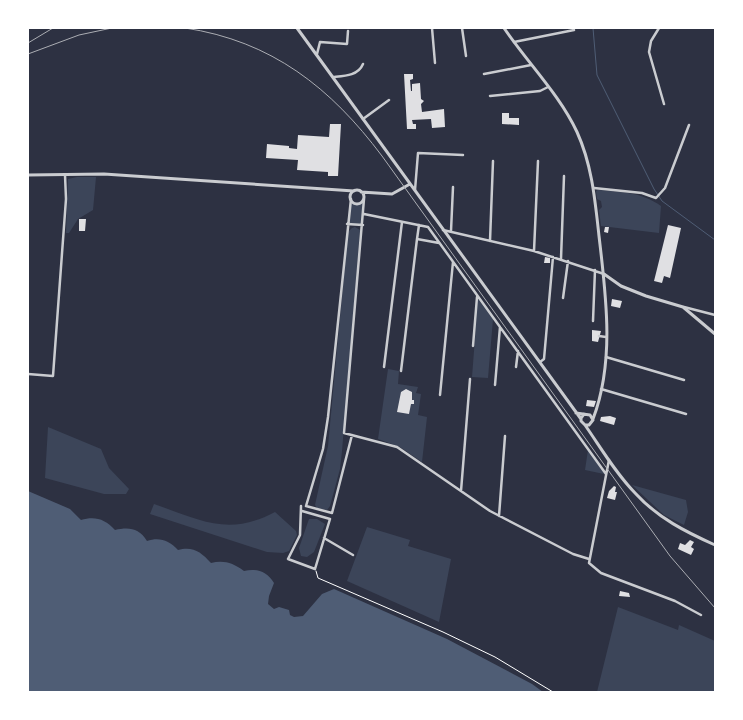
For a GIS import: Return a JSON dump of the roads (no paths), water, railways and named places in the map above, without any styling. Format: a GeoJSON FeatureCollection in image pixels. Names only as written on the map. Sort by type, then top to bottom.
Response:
{"type":"FeatureCollection","features":[{"type":"Feature","properties":{"kind":"street"},"geometry":{"type":"LineString","coordinates":[[297,28],[635,493],[653,510],[677,527],[715,545]]}},
{"type":"Feature","properties":{"kind":"street"},"geometry":{"type":"LineString","coordinates":[[432,28],[435,63]]}},
{"type":"Feature","properties":{"kind":"street"},"geometry":{"type":"LineString","coordinates":[[462,28],[466,56]]}},
{"type":"Feature","properties":{"kind":"street"},"geometry":{"type":"LineString","coordinates":[[504,28],[567,114],[584,148],[594,188],[607,304],[605,357],[601,389],[591,424],[591,433]]}},
{"type":"Feature","properties":{"kind":"street"},"geometry":{"type":"LineString","coordinates":[[659,28],[651,41],[649,52],[664,104]]}},
{"type":"Feature","properties":{"kind":"street"},"geometry":{"type":"LineString","coordinates":[[514,42],[574,30]]}},
{"type":"Feature","properties":{"kind":"street"},"geometry":{"type":"LineString","coordinates":[[316,54],[320,42],[346,44],[348,31]]}},
{"type":"Feature","properties":{"kind":"street"},"geometry":{"type":"LineString","coordinates":[[333,77],[352,75],[361,69],[363,64]]}},
{"type":"Feature","properties":{"kind":"street"},"geometry":{"type":"LineString","coordinates":[[484,74],[531,65]]}},
{"type":"Feature","properties":{"kind":"street"},"geometry":{"type":"LineString","coordinates":[[490,96],[540,91],[548,87]]}},
{"type":"Feature","properties":{"kind":"street"},"geometry":{"type":"LineString","coordinates":[[363,119],[389,100]]}},
{"type":"Feature","properties":{"kind":"street"},"geometry":{"type":"LineString","coordinates":[[594,188],[642,193],[656,198],[665,188],[689,125]]}},
{"type":"Feature","properties":{"kind":"street"},"geometry":{"type":"LineString","coordinates":[[415,191],[418,153],[463,155]]}},
{"type":"Feature","properties":{"kind":"street"},"geometry":{"type":"LineString","coordinates":[[490,241],[493,161]]}},
{"type":"Feature","properties":{"kind":"street"},"geometry":{"type":"LineString","coordinates":[[534,251],[538,161]]}},
{"type":"Feature","properties":{"kind":"street"},"geometry":{"type":"LineString","coordinates":[[28,175],[104,174],[392,194],[410,184]]}},
{"type":"Feature","properties":{"kind":"street"},"geometry":{"type":"LineString","coordinates":[[28,374],[53,376],[66,199],[65,175]]}},
{"type":"Feature","properties":{"kind":"street"},"geometry":{"type":"LineString","coordinates":[[561,259],[564,176]]}},
{"type":"Feature","properties":{"kind":"street"},"geometry":{"type":"LineString","coordinates":[[451,231],[453,187]]}},
{"type":"Feature","properties":{"kind":"street"},"geometry":{"type":"LineString","coordinates":[[340,190],[357,204],[369,193]]}},
{"type":"Feature","properties":{"kind":"street"},"geometry":{"type":"LineString","coordinates":[[352,435],[332,513],[306,506],[323,449],[328,417],[347,224],[351,198],[354,191]]}},
{"type":"Feature","properties":{"kind":"street"},"geometry":{"type":"LineString","coordinates":[[361,192],[364,198],[364,214],[344,433],[396,447],[461,492],[499,516],[573,554],[589,559]]}},
{"type":"Feature","properties":{"kind":"street"},"geometry":{"type":"LineString","coordinates":[[364,214],[428,227],[606,474]]}},
{"type":"Feature","properties":{"kind":"street"},"geometry":{"type":"LineString","coordinates":[[384,367],[402,222]]}},
{"type":"Feature","properties":{"kind":"street"},"geometry":{"type":"LineString","coordinates":[[347,224],[363,225]]}},
{"type":"Feature","properties":{"kind":"street"},"geometry":{"type":"LineString","coordinates":[[401,370],[419,225]]}},
{"type":"Feature","properties":{"kind":"street"},"geometry":{"type":"LineString","coordinates":[[443,230],[534,251],[568,261],[604,274],[621,286],[646,296],[715,315]]}},
{"type":"Feature","properties":{"kind":"street"},"geometry":{"type":"LineString","coordinates":[[417,239],[440,243]]}},
{"type":"Feature","properties":{"kind":"street"},"geometry":{"type":"LineString","coordinates":[[540,362],[544,359],[553,257]]}},
{"type":"Feature","properties":{"kind":"street"},"geometry":{"type":"LineString","coordinates":[[562,298],[568,261]]}},
{"type":"Feature","properties":{"kind":"street"},"geometry":{"type":"LineString","coordinates":[[440,395],[453,262]]}},
{"type":"Feature","properties":{"kind":"street"},"geometry":{"type":"LineString","coordinates":[[593,321],[595,270]]}},
{"type":"Feature","properties":{"kind":"street"},"geometry":{"type":"LineString","coordinates":[[473,346],[478,296]]}},
{"type":"Feature","properties":{"kind":"street"},"geometry":{"type":"LineString","coordinates":[[683,307],[715,334]]}},
{"type":"Feature","properties":{"kind":"street"},"geometry":{"type":"LineString","coordinates":[[495,385],[500,327]]}},
{"type":"Feature","properties":{"kind":"street"},"geometry":{"type":"LineString","coordinates":[[599,336],[606,337]]}},
{"type":"Feature","properties":{"kind":"street"},"geometry":{"type":"LineString","coordinates":[[516,367],[518,351]]}},
{"type":"Feature","properties":{"kind":"street"},"geometry":{"type":"LineString","coordinates":[[605,357],[684,380]]}},
{"type":"Feature","properties":{"kind":"street"},"geometry":{"type":"LineString","coordinates":[[461,492],[470,379]]}},
{"type":"Feature","properties":{"kind":"street"},"geometry":{"type":"LineString","coordinates":[[601,389],[686,414]]}},
{"type":"Feature","properties":{"kind":"street"},"geometry":{"type":"LineString","coordinates":[[581,419],[586,414],[596,409]]}},
{"type":"Feature","properties":{"kind":"street"},"geometry":{"type":"LineString","coordinates":[[576,413],[586,414],[593,419]]}},
{"type":"Feature","properties":{"kind":"street"},"geometry":{"type":"LineString","coordinates":[[585,425],[591,424]]}},
{"type":"Feature","properties":{"kind":"street"},"geometry":{"type":"LineString","coordinates":[[499,516],[505,436]]}},
{"type":"Feature","properties":{"kind":"street"},"geometry":{"type":"LineString","coordinates":[[609,459],[589,559],[590,565],[601,573],[663,596],[700,615]]}},
{"type":"Feature","properties":{"kind":"street"},"geometry":{"type":"LineString","coordinates":[[302,506],[300,535],[288,559],[314,569],[330,519],[302,511]]}},
{"type":"Feature","properties":{"kind":"street"},"geometry":{"type":"LineString","coordinates":[[324,538],[353,555]]}},
{"type":"Feature","properties":{"kind":"waterway"},"geometry":{"type":"LineString","coordinates":[[593,28],[597,75],[654,189],[662,201],[715,240]]}},
{"type":"Feature","properties":{"kind":"railway"},"geometry":{"type":"LineString","coordinates":[[28,43],[53,28]]}},
{"type":"Feature","properties":{"kind":"railway"},"geometry":{"type":"LineString","coordinates":[[28,54],[79,35],[112,28]]}},
{"type":"Feature","properties":{"kind":"railway"},"geometry":{"type":"LineString","coordinates":[[185,28],[216,34],[245,44],[272,56],[297,71],[342,109],[382,156],[670,556],[715,608]]}}]}
